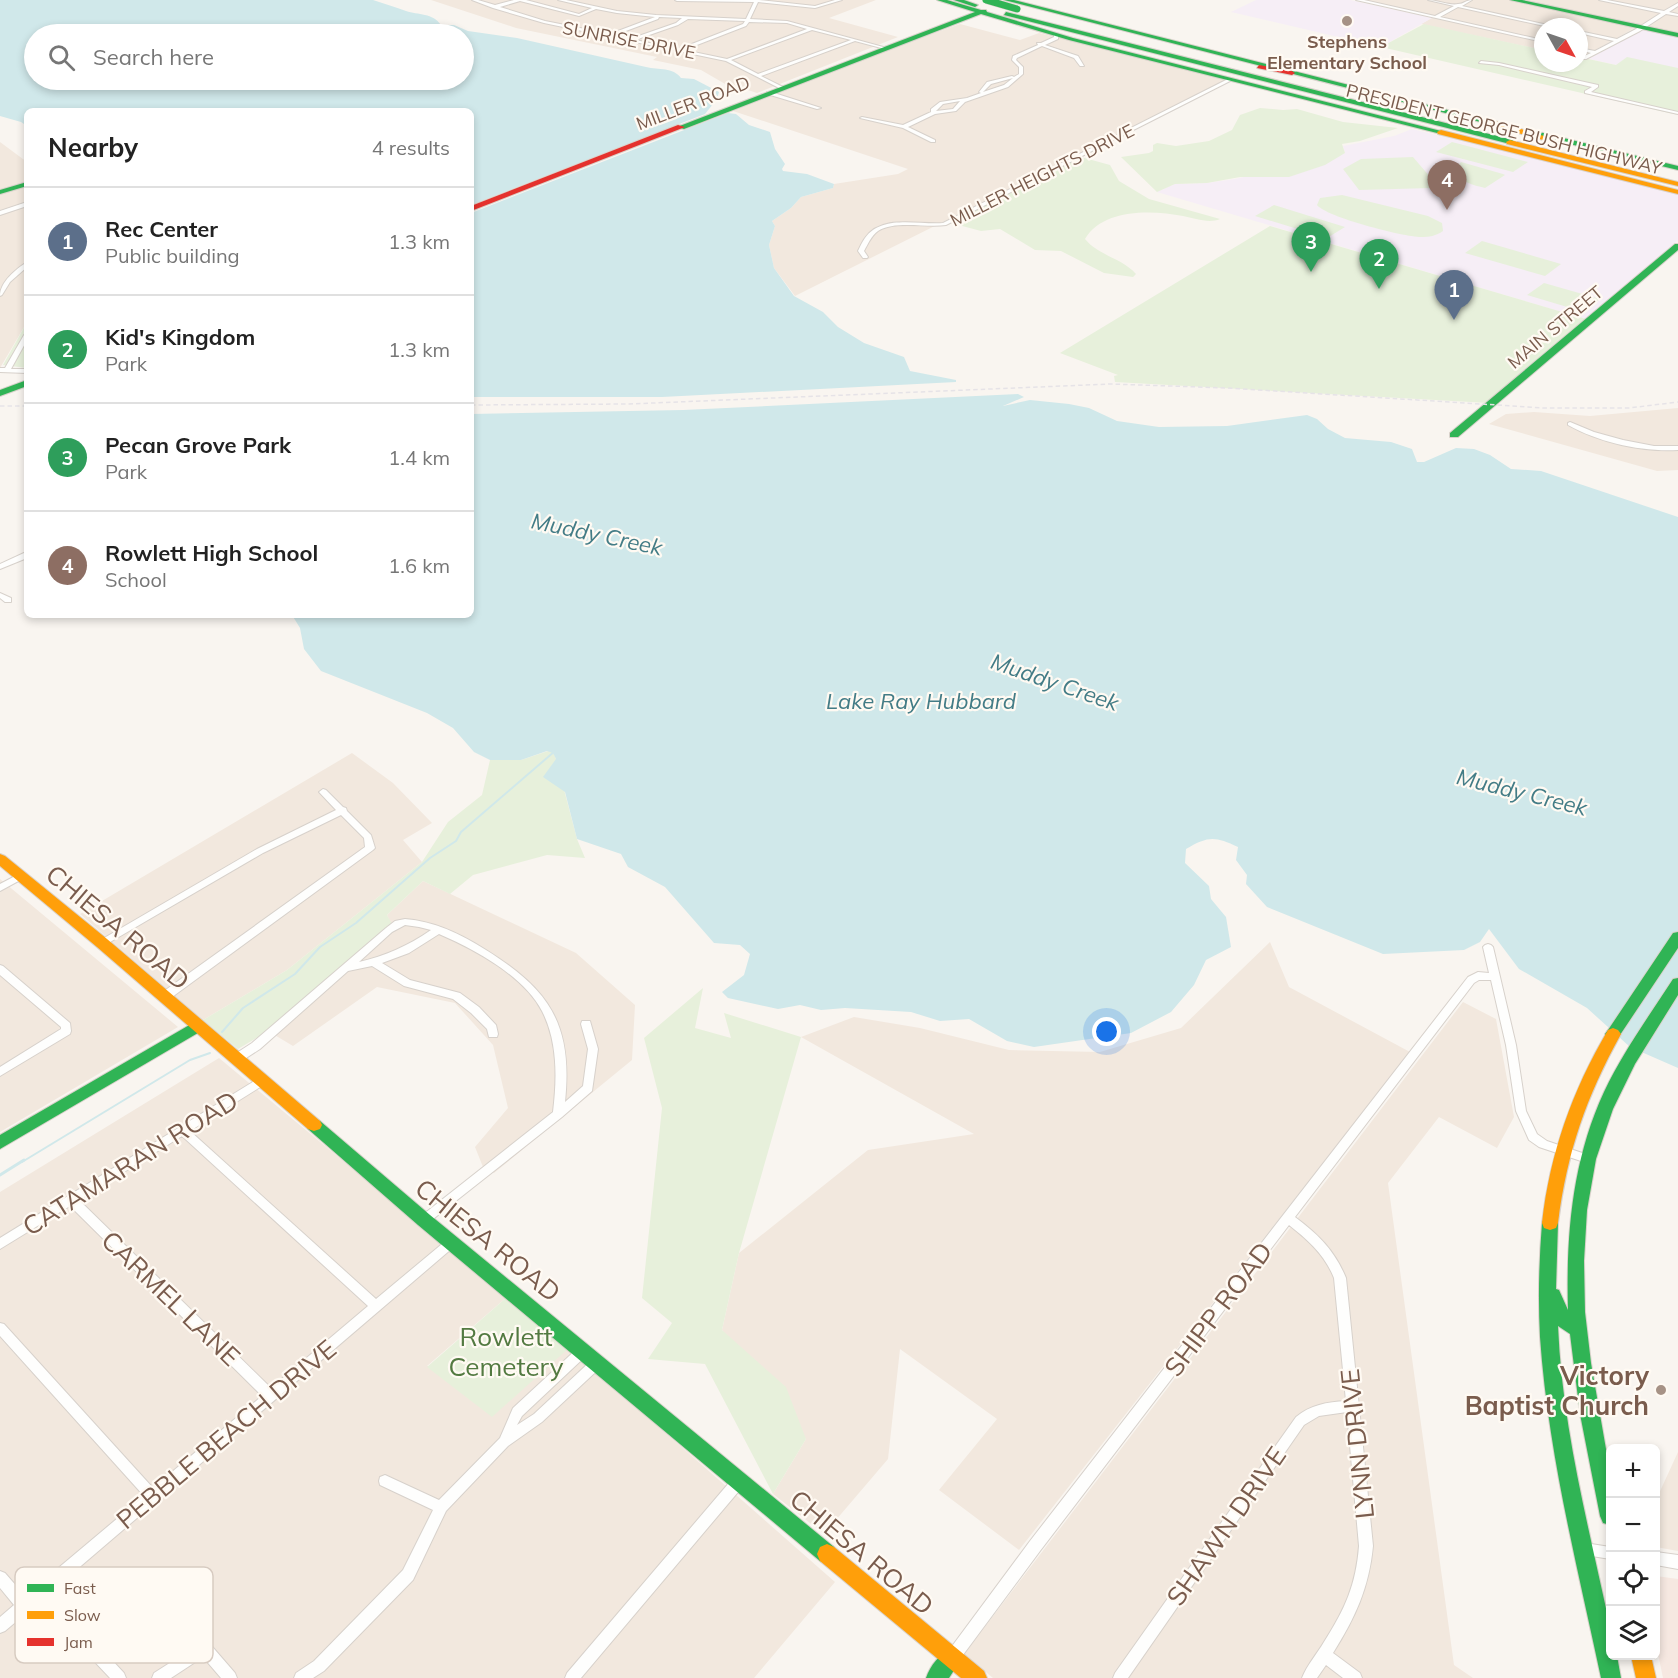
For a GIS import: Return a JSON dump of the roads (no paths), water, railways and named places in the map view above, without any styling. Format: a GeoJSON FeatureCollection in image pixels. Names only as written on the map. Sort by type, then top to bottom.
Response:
{"type":"FeatureCollection","features":[{"type":"Feature","properties":{"kind":"main road","name":"PRESIDENT GEORGE BUSH HIGHWAY"},"geometry":{"type":"LineString","coordinates":[[939,0],[972,5],[1012,7],[1485,121],[1678,172]]}},
{"type":"Feature","properties":{"kind":"main road"},"geometry":{"type":"LineString","coordinates":[[972,5],[993,0]]}},
{"type":"Feature","properties":{"kind":"main road"},"geometry":{"type":"LineString","coordinates":[[1513,0],[1678,35]]}},
{"type":"Feature","properties":{"kind":"main road"},"geometry":{"type":"LineString","coordinates":[[972,5],[1012,7],[1177,51],[1678,172]]}},
{"type":"Feature","properties":{"kind":"main road","name":"MILLER ROAD"},"geometry":{"type":"LineString","coordinates":[[474,208],[928,31],[972,5]]}},
{"type":"Feature","properties":{"kind":"main road","name":"PRESIDENT GEORGE BUSH HIGHWAY"},"geometry":{"type":"LineString","coordinates":[[1012,7],[1056,35],[1412,125],[1678,188]]}},
{"type":"Feature","properties":{"kind":"main road"},"geometry":{"type":"LineString","coordinates":[[1012,7],[1239,81]]}},
{"type":"Feature","properties":{"kind":"main road"},"geometry":{"type":"LineString","coordinates":[[1012,7],[1678,188]]}},
{"type":"Feature","properties":{"kind":"main road"},"geometry":{"type":"LineString","coordinates":[[0,192],[24,185]]}},
{"type":"Feature","properties":{"kind":"main road","name":"MAIN STREET"},"geometry":{"type":"LineString","coordinates":[[1454,435],[1678,246]]}},
{"type":"Feature","properties":{"kind":"main road"},"geometry":{"type":"LineString","coordinates":[[0,393],[24,384]]}},
{"type":"Feature","properties":{"kind":"main road","name":"CHIESA ROAD"},"geometry":{"type":"LineString","coordinates":[[0,859],[102,943],[424,1220],[584,1350],[977,1678]]}},
{"type":"Feature","properties":{"kind":"main road"},"geometry":{"type":"LineString","coordinates":[[1611,1678],[1552,1372],[1546,1318],[1549,1214],[1562,1151],[1578,1103],[1596,1065],[1678,937]]}},
{"type":"Feature","properties":{"kind":"main road"},"geometry":{"type":"LineString","coordinates":[[1607,1498],[1584,1386],[1576,1328],[1573,1275],[1581,1187],[1587,1159],[1604,1111],[1620,1077],[1678,983]]}},
{"type":"Feature","properties":{"kind":"main road"},"geometry":{"type":"LineString","coordinates":[[0,1143],[198,1026]]}},
{"type":"Feature","properties":{"kind":"main road"},"geometry":{"type":"LineString","coordinates":[[1546,1259],[1557,1314],[1563,1322],[1576,1328]]}},
{"type":"Feature","properties":{"kind":"main road"},"geometry":{"type":"LineString","coordinates":[[936,1678],[952,1658]]}},
{"type":"Feature","properties":{"kind":"main road"},"geometry":{"type":"LineString","coordinates":[[1642,1660],[1646,1678]]}},
{"type":"Feature","properties":{"kind":"street"},"geometry":{"type":"LineString","coordinates":[[493,7],[519,0],[579,15],[595,8]]}},
{"type":"Feature","properties":{"kind":"street"},"geometry":{"type":"LineString","coordinates":[[560,0],[595,8],[660,16],[787,22],[885,48]]}},
{"type":"Feature","properties":{"kind":"street"},"geometry":{"type":"LineString","coordinates":[[677,0],[757,1],[815,7],[840,0]]}},
{"type":"Feature","properties":{"kind":"street"},"geometry":{"type":"LineString","coordinates":[[1358,0],[1534,39]]}},
{"type":"Feature","properties":{"kind":"street"},"geometry":{"type":"LineString","coordinates":[[1430,0],[1534,22]]}},
{"type":"Feature","properties":{"kind":"street"},"geometry":{"type":"LineString","coordinates":[[1436,17],[1470,0]]}},
{"type":"Feature","properties":{"kind":"street"},"geometry":{"type":"LineString","coordinates":[[1602,0],[1678,15]]}},
{"type":"Feature","properties":{"kind":"street"},"geometry":{"type":"LineString","coordinates":[[679,50],[741,27],[750,19],[757,1]]}},
{"type":"Feature","properties":{"kind":"street","name":"SUNRISE DRIVE"},"geometry":{"type":"LineString","coordinates":[[475,2],[543,22],[726,60],[757,76],[775,90],[819,108]]}},
{"type":"Feature","properties":{"kind":"street"},"geometry":{"type":"LineString","coordinates":[[1588,56],[1642,27],[1678,4]]}},
{"type":"Feature","properties":{"kind":"street"},"geometry":{"type":"LineString","coordinates":[[497,16],[510,12]]}},
{"type":"Feature","properties":{"kind":"street"},"geometry":{"type":"LineString","coordinates":[[608,36],[660,16]]}},
{"type":"Feature","properties":{"kind":"street"},"geometry":{"type":"LineString","coordinates":[[629,40],[677,24],[686,18]]}},
{"type":"Feature","properties":{"kind":"street"},"geometry":{"type":"LineString","coordinates":[[532,26],[543,22]]}},
{"type":"Feature","properties":{"kind":"street"},"geometry":{"type":"LineString","coordinates":[[726,60],[813,28]]}},
{"type":"Feature","properties":{"kind":"street"},"geometry":{"type":"LineString","coordinates":[[1588,34],[1616,40]]}},
{"type":"Feature","properties":{"kind":"street"},"geometry":{"type":"LineString","coordinates":[[1019,71],[1008,63],[1009,57],[1034,43],[1056,35]]}},
{"type":"Feature","properties":{"kind":"street"},"geometry":{"type":"LineString","coordinates":[[1019,71],[1015,57],[1056,38],[1056,35]]}},
{"type":"Feature","properties":{"kind":"street"},"geometry":{"type":"LineString","coordinates":[[757,76],[855,39]]}},
{"type":"Feature","properties":{"kind":"street"},"geometry":{"type":"LineString","coordinates":[[1034,43],[1076,57],[1082,65]]}},
{"type":"Feature","properties":{"kind":"street"},"geometry":{"type":"LineString","coordinates":[[1588,51],[1595,52]]}},
{"type":"Feature","properties":{"kind":"street"},"geometry":{"type":"LineString","coordinates":[[1481,62],[1498,63],[1596,86],[1587,92],[1678,113]]}},
{"type":"Feature","properties":{"kind":"street"},"geometry":{"type":"LineString","coordinates":[[904,127],[934,113],[954,110],[963,101],[984,90],[988,83],[1009,79],[1019,71]]}},
{"type":"Feature","properties":{"kind":"street","name":"MILLER HEIGHTS DRIVE"},"geometry":{"type":"LineString","coordinates":[[865,257],[861,251],[865,240],[876,230],[902,224],[944,224],[1239,81]]}},
{"type":"Feature","properties":{"kind":"street"},"geometry":{"type":"LineString","coordinates":[[934,113],[933,110],[938,105],[976,95]]}},
{"type":"Feature","properties":{"kind":"street"},"geometry":{"type":"LineString","coordinates":[[862,118],[904,127],[933,141]]}},
{"type":"Feature","properties":{"kind":"street"},"geometry":{"type":"LineString","coordinates":[[0,213],[24,205]]}},
{"type":"Feature","properties":{"kind":"street"},"geometry":{"type":"LineString","coordinates":[[0,294],[2,287],[24,267]]}},
{"type":"Feature","properties":{"kind":"street"},"geometry":{"type":"LineString","coordinates":[[3,370],[24,339]]}},
{"type":"Feature","properties":{"kind":"street"},"geometry":{"type":"LineString","coordinates":[[3,370],[24,371]]}},
{"type":"Feature","properties":{"kind":"street"},"geometry":{"type":"LineString","coordinates":[[1570,424],[1583,431],[1649,448],[1678,448]]}},
{"type":"Feature","properties":{"kind":"street"},"geometry":{"type":"LineString","coordinates":[[0,567],[24,556]]}},
{"type":"Feature","properties":{"kind":"street"},"geometry":{"type":"LineString","coordinates":[[0,595],[8,600]]}},
{"type":"Feature","properties":{"kind":"street"},"geometry":{"type":"LineString","coordinates":[[164,997],[370,848],[368,837],[323,792]]}},
{"type":"Feature","properties":{"kind":"street"},"geometry":{"type":"LineString","coordinates":[[102,943],[260,851],[343,810]]}},
{"type":"Feature","properties":{"kind":"street"},"geometry":{"type":"LineString","coordinates":[[0,888],[21,876]]}},
{"type":"Feature","properties":{"kind":"street"},"geometry":{"type":"LineString","coordinates":[[236,1059],[256,1046],[389,930],[403,922],[415,922],[471,945],[508,968],[539,998],[556,1033],[563,1084],[558,1114]]}},
{"type":"Feature","properties":{"kind":"street"},"geometry":{"type":"LineString","coordinates":[[344,969],[374,962],[412,948],[438,930]]}},
{"type":"Feature","properties":{"kind":"street"},"geometry":{"type":"LineString","coordinates":[[1488,947],[1511,1045],[1521,1111],[1533,1137],[1562,1151],[1587,1159]]}},
{"type":"Feature","properties":{"kind":"street"},"geometry":{"type":"LineString","coordinates":[[374,962],[407,983],[456,996],[475,1010],[492,1028],[493,1034]]}},
{"type":"Feature","properties":{"kind":"street"},"geometry":{"type":"LineString","coordinates":[[0,1072],[66,1031],[66,1026],[1,972]]}},
{"type":"Feature","properties":{"kind":"street","name":"SHIPP ROAD"},"geometry":{"type":"LineString","coordinates":[[952,1658],[1471,980],[1478,976],[1494,977]]}},
{"type":"Feature","properties":{"kind":"street"},"geometry":{"type":"LineString","coordinates":[[424,1220],[588,1088],[593,1049],[586,1024]]}},
{"type":"Feature","properties":{"kind":"street","name":"CATAMARAN ROAD"},"geometry":{"type":"LineString","coordinates":[[0,1244],[261,1081]]}},
{"type":"Feature","properties":{"kind":"street"},"geometry":{"type":"LineString","coordinates":[[182,1130],[376,1306]]}},
{"type":"Feature","properties":{"kind":"street","name":"CARMEL LANE"},"geometry":{"type":"LineString","coordinates":[[71,1200],[271,1396]]}},
{"type":"Feature","properties":{"kind":"street","name":"LYNN DRIVE"},"geometry":{"type":"LineString","coordinates":[[1287,1218],[1317,1242],[1336,1267],[1343,1300],[1365,1515],[1366,1565],[1356,1599],[1309,1678]]}},
{"type":"Feature","properties":{"kind":"street","name":"PEBBLE BEACH DRIVE"},"geometry":{"type":"LineString","coordinates":[[70,1567],[452,1242]]}},
{"type":"Feature","properties":{"kind":"street"},"geometry":{"type":"LineString","coordinates":[[0,1328],[153,1497]]}},
{"type":"Feature","properties":{"kind":"street"},"geometry":{"type":"LineString","coordinates":[[504,1442],[517,1412],[584,1350]]}},
{"type":"Feature","properties":{"kind":"street"},"geometry":{"type":"LineString","coordinates":[[301,1678],[319,1666],[408,1575],[441,1507],[504,1442],[538,1418],[598,1362]]}},
{"type":"Feature","properties":{"kind":"street","name":"SHAWN DRIVE"},"geometry":{"type":"LineString","coordinates":[[1120,1678],[1299,1421],[1307,1414],[1322,1408],[1353,1406]]}},
{"type":"Feature","properties":{"kind":"street"},"geometry":{"type":"LineString","coordinates":[[385,1481],[441,1507]]}},
{"type":"Feature","properties":{"kind":"street"},"geometry":{"type":"LineString","coordinates":[[572,1678],[739,1481]]}},
{"type":"Feature","properties":{"kind":"street"},"geometry":{"type":"LineString","coordinates":[[1585,1549],[1606,1552]]}},
{"type":"Feature","properties":{"kind":"street"},"geometry":{"type":"LineString","coordinates":[[1660,1560],[1678,1562]]}},
{"type":"Feature","properties":{"kind":"street"},"geometry":{"type":"LineString","coordinates":[[0,1578],[15,1596]]}},
{"type":"Feature","properties":{"kind":"street","name":"PEBBLE BEACH DRIVE"},"geometry":{"type":"LineString","coordinates":[[0,1626],[15,1614]]}},
{"type":"Feature","properties":{"kind":"street"},"geometry":{"type":"LineString","coordinates":[[1324,1655],[1355,1678]]}},
{"type":"Feature","properties":{"kind":"street"},"geometry":{"type":"LineString","coordinates":[[213,1658],[230,1678]]}},
{"type":"Feature","properties":{"kind":"street"},"geometry":{"type":"LineString","coordinates":[[105,1663],[119,1678]]}},
{"type":"Feature","properties":{"kind":"street"},"geometry":{"type":"LineString","coordinates":[[159,1678],[182,1663]]}},
{"type":"Feature","properties":{"kind":"water"},"geometry":{"type":"Polygon","coordinates":[[[0,0],[373,0],[430,16],[440,24],[24,24],[24,90],[474,90],[474,32],[517,38],[646,67],[670,70],[681,78],[694,79],[719,92],[717,99],[705,114],[474,204],[474,108],[24,108],[24,124],[0,116],[0,0]]]}},
{"type":"Feature","properties":{"kind":"water"},"geometry":{"type":"Polygon","coordinates":[[[728,113],[736,114],[749,125],[770,132],[775,149],[785,164],[783,171],[807,174],[834,184],[833,188],[801,197],[791,208],[772,221],[775,226],[769,245],[774,268],[794,296],[823,312],[838,327],[864,343],[904,357],[910,371],[956,380],[956,382],[662,397],[474,397],[474,212],[728,113]]]}},
{"type":"Feature","properties":{"kind":"water","name":"Lake Ray Hubbard"},"geometry":{"type":"Polygon","coordinates":[[[1018,394],[1024,397],[1003,406],[1030,400],[1069,404],[1089,408],[1117,421],[1159,427],[1227,426],[1307,415],[1345,438],[1391,442],[1412,449],[1417,462],[1424,462],[1456,448],[1474,449],[1490,455],[1511,469],[1541,471],[1678,517],[1678,1068],[1630,1047],[1587,1008],[1519,969],[1489,929],[1480,942],[1464,950],[1383,954],[1267,907],[1246,884],[1247,875],[1236,860],[1238,847],[1217,839],[1206,840],[1186,849],[1185,863],[1209,886],[1211,899],[1226,917],[1231,947],[1206,960],[1194,985],[1171,1012],[1131,1033],[1034,1047],[1007,1041],[969,1019],[940,1021],[911,1012],[845,1008],[821,1010],[800,1005],[778,1009],[728,998],[722,992],[744,975],[750,954],[740,945],[714,943],[665,887],[628,867],[621,854],[577,839],[565,792],[543,777],[556,759],[553,753],[547,751],[521,760],[490,760],[474,752],[453,728],[427,713],[321,671],[304,649],[300,628],[294,618],[474,618],[474,414],[683,410],[1018,394]]]}},
{"type":"Feature","properties":{"kind":"waterway"},"geometry":{"type":"LineString","coordinates":[[222,1032],[243,1008],[295,974],[320,947],[356,923],[430,858],[456,841],[461,832],[555,751]]}},
{"type":"Feature","properties":{"kind":"waterway"},"geometry":{"type":"LineString","coordinates":[[22,1162],[190,1060],[210,1053]]}},
{"type":"Feature","properties":{"kind":"waterway"},"geometry":{"type":"LineString","coordinates":[[0,1175],[24,1160]]}},
{"type":"Feature","properties":{"kind":"railway"},"geometry":{"type":"LineString","coordinates":[[474,405],[629,404],[1111,384],[1228,388],[1544,408],[1629,408],[1678,402]]}},
{"type":"Feature","properties":{"kind":"railway"},"geometry":{"type":"LineString","coordinates":[[0,406],[24,406]]}},
{"type":"Feature","properties":{"kind":"place","name":"Stephens Elementary School"},"geometry":{"type":"Point","coordinates":[1347,21]}},
{"type":"Feature","properties":{"kind":"place","name":"Rowlett High School"},"geometry":{"type":"Point","coordinates":[1447,210]}},
{"type":"Feature","properties":{"kind":"place","name":"Pecan Grove Park"},"geometry":{"type":"Point","coordinates":[1311,272]}},
{"type":"Feature","properties":{"kind":"place","name":"Kid's Kingdom"},"geometry":{"type":"Point","coordinates":[1379,289]}},
{"type":"Feature","properties":{"kind":"place","name":"Rec Center"},"geometry":{"type":"Point","coordinates":[1454,320]}},
{"type":"Feature","properties":{"kind":"place","name":"Victory Baptist Church"},"geometry":{"type":"Point","coordinates":[1661,1390]}},
{"type":"Feature","properties":{"kind":"water label","name":"Muddy Creek"},"geometry":{"type":"Point","coordinates":[597,534]}},
{"type":"Feature","properties":{"kind":"water label","name":"Muddy Creek"},"geometry":{"type":"Point","coordinates":[1055,682]}},
{"type":"Feature","properties":{"kind":"water label","name":"Muddy Creek"},"geometry":{"type":"Point","coordinates":[1522,792]}},
{"type":"Feature","properties":{"kind":"park label","name":"Rowlett Cemetery"},"geometry":{"type":"Point","coordinates":[506,1351]}}]}
